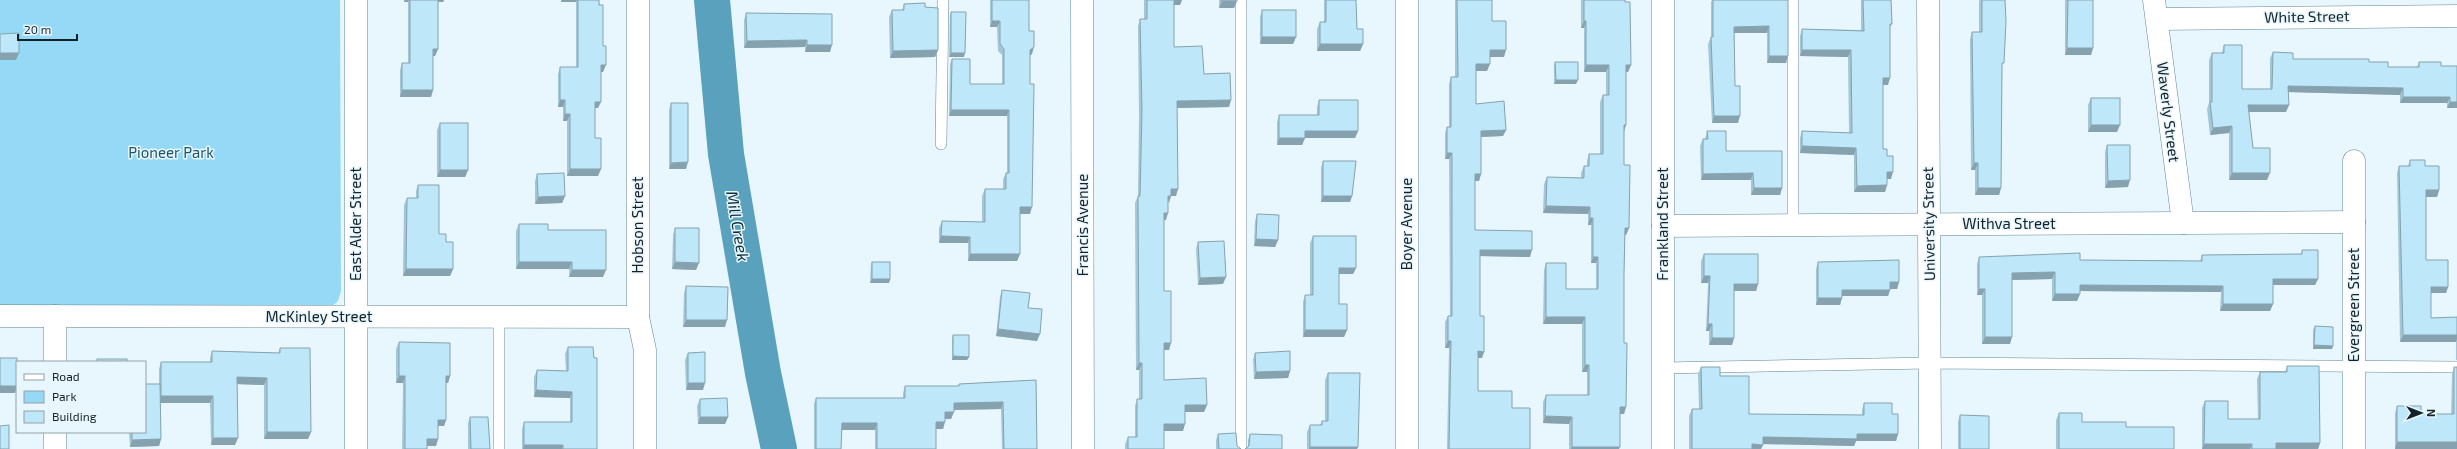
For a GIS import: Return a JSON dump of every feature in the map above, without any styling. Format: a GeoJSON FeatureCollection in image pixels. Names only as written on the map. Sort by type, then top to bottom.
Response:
{"type":"FeatureCollection","features":[{"type":"Feature","properties":{"kind":"street","name":"East Alder Street"},"geometry":{"type":"LineString","coordinates":[[356,0],[356,449]]}},
{"type":"Feature","properties":{"kind":"street","name":"Hobson Street"},"geometry":{"type":"LineString","coordinates":[[638,0],[638,317],[645,350],[645,449]]}},
{"type":"Feature","properties":{"kind":"street","name":"Francis Avenue"},"geometry":{"type":"LineString","coordinates":[[1082,0],[1083,449]]}},
{"type":"Feature","properties":{"kind":"street","name":"Boyer Avenue"},"geometry":{"type":"LineString","coordinates":[[1406,449],[1407,0]]}},
{"type":"Feature","properties":{"kind":"street","name":"Frankland Street"},"geometry":{"type":"LineString","coordinates":[[1663,0],[1663,449]]}},
{"type":"Feature","properties":{"kind":"street","name":"University Street"},"geometry":{"type":"LineString","coordinates":[[1928,0],[1930,449]]}},
{"type":"Feature","properties":{"kind":"street","name":"White Street"},"geometry":{"type":"LineString","coordinates":[[2155,9],[2457,16]]}},
{"type":"Feature","properties":{"kind":"street","name":"Waverly Street"},"geometry":{"type":"LineString","coordinates":[[2155,9],[2183,223]]}},
{"type":"Feature","properties":{"kind":"street","name":"Evergreen Street"},"geometry":{"type":"LineString","coordinates":[[2354,161],[2354,449]]}},
{"type":"Feature","properties":{"kind":"street","name":"Withva Street"},"geometry":{"type":"LineString","coordinates":[[1663,226],[2354,222]]}},
{"type":"Feature","properties":{"kind":"street","name":"McKinley Street"},"geometry":{"type":"LineString","coordinates":[[0,316],[638,317]]}},
{"type":"Feature","properties":{"kind":"street"},"geometry":{"type":"LineString","coordinates":[[55,316],[55,361]]}},
{"type":"Feature","properties":{"kind":"street"},"geometry":{"type":"LineString","coordinates":[[55,433],[55,449]]}},
{"type":"Feature","properties":{"kind":"lane"},"geometry":{"type":"LineString","coordinates":[[941,144],[943,0]]}},
{"type":"Feature","properties":{"kind":"lane"},"geometry":{"type":"LineString","coordinates":[[1241,0],[1241,449]]}},
{"type":"Feature","properties":{"kind":"lane"},"geometry":{"type":"LineString","coordinates":[[1793,0],[1793,225]]}},
{"type":"Feature","properties":{"kind":"lane"},"geometry":{"type":"LineString","coordinates":[[499,317],[499,449]]}},
{"type":"Feature","properties":{"kind":"lane"},"geometry":{"type":"LineString","coordinates":[[1663,368],[1930,363],[2457,367]]}},
{"type":"Feature","properties":{"kind":"green space","name":"Pioneer Park"},"geometry":{"type":"Polygon","coordinates":[[[0,0],[340,0],[341,291],[338,301],[331,307],[0,305],[0,0]]]}},
{"type":"Feature","properties":{"kind":"building"},"geometry":{"type":"Polygon","coordinates":[[[410,0],[438,0],[438,49],[433,49],[433,90],[402,90],[402,63],[410,63],[410,0]]]}},
{"type":"Feature","properties":{"kind":"building"},"geometry":{"type":"Polygon","coordinates":[[[578,0],[599,0],[599,5],[603,5],[603,46],[606,46],[606,65],[601,65],[601,102],[595,102],[595,138],[601,138],[601,169],[570,169],[570,114],[565,114],[565,100],[560,100],[560,67],[578,67],[578,0]]]}},
{"type":"Feature","properties":{"kind":"building"},"geometry":{"type":"Polygon","coordinates":[[[992,0],[1029,0],[1029,31],[1034,31],[1034,47],[1030,50],[1030,84],[1034,84],[1032,207],[1020,207],[1020,254],[970,254],[970,237],[941,236],[942,221],[985,222],[985,189],[1006,189],[1006,173],[1009,173],[1009,110],[951,110],[952,59],[970,59],[970,84],[1004,84],[1004,49],[1000,44],[1000,21],[992,21],[992,0]]]}},
{"type":"Feature","properties":{"kind":"building"},"geometry":{"type":"Polygon","coordinates":[[[1147,0],[1174,0],[1174,47],[1202,46],[1204,74],[1230,73],[1231,100],[1177,101],[1178,189],[1171,189],[1171,196],[1168,196],[1168,213],[1164,213],[1164,291],[1171,291],[1171,343],[1164,343],[1164,380],[1206,378],[1207,405],[1185,405],[1185,424],[1164,424],[1164,449],[1128,449],[1128,437],[1137,437],[1137,399],[1142,399],[1142,363],[1139,363],[1138,196],[1140,196],[1142,110],[1140,19],[1147,19],[1147,0]]]}},
{"type":"Feature","properties":{"kind":"building"},"geometry":{"type":"Polygon","coordinates":[[[1221,0],[1237,0],[1237,1],[1222,1],[1221,0]]]}},
{"type":"Feature","properties":{"kind":"building"},"geometry":{"type":"Polygon","coordinates":[[[1326,0],[1356,0],[1357,29],[1363,29],[1363,44],[1320,44],[1320,22],[1326,22],[1326,0]]]}},
{"type":"Feature","properties":{"kind":"building"},"geometry":{"type":"Polygon","coordinates":[[[1457,0],[1492,0],[1492,21],[1506,21],[1506,50],[1490,50],[1490,64],[1476,64],[1476,104],[1504,101],[1506,130],[1481,131],[1481,174],[1475,174],[1475,230],[1532,231],[1532,250],[1480,250],[1480,316],[1484,316],[1484,352],[1478,351],[1478,391],[1512,391],[1512,408],[1530,408],[1530,449],[1449,449],[1451,341],[1448,341],[1448,316],[1452,316],[1452,153],[1447,153],[1447,127],[1451,127],[1451,77],[1458,77],[1457,0]]]}},
{"type":"Feature","properties":{"kind":"building"},"geometry":{"type":"Polygon","coordinates":[[[1584,0],[1625,0],[1625,2],[1630,2],[1631,65],[1626,65],[1626,125],[1624,125],[1624,165],[1630,165],[1629,228],[1625,228],[1624,274],[1624,343],[1627,343],[1626,407],[1620,407],[1620,447],[1572,447],[1572,417],[1545,416],[1546,395],[1589,395],[1589,365],[1585,365],[1585,317],[1546,317],[1546,263],[1566,263],[1566,289],[1598,289],[1598,257],[1593,257],[1593,218],[1590,218],[1590,207],[1546,206],[1547,177],[1584,178],[1584,166],[1589,166],[1589,154],[1603,154],[1603,95],[1609,95],[1609,65],[1586,65],[1586,21],[1584,21],[1584,0]]]}},
{"type":"Feature","properties":{"kind":"building"},"geometry":{"type":"Polygon","coordinates":[[[1713,0],[1788,0],[1788,56],[1769,56],[1769,26],[1734,27],[1735,86],[1740,86],[1740,116],[1714,116],[1711,37],[1713,37],[1713,0]]]}},
{"type":"Feature","properties":{"kind":"building"},"geometry":{"type":"Polygon","coordinates":[[[1863,0],[1891,0],[1892,24],[1890,24],[1890,78],[1883,78],[1883,149],[1887,149],[1887,156],[1893,156],[1893,172],[1887,172],[1887,185],[1857,186],[1856,148],[1802,146],[1802,131],[1852,133],[1851,50],[1802,50],[1802,29],[1864,31],[1863,0]]]}},
{"type":"Feature","properties":{"kind":"building"},"geometry":{"type":"Polygon","coordinates":[[[1982,0],[2005,0],[2006,21],[2004,63],[2002,63],[2001,188],[1978,188],[1978,163],[1974,163],[1972,32],[1982,32],[1982,0]]]}},
{"type":"Feature","properties":{"kind":"building"},"geometry":{"type":"Polygon","coordinates":[[[2068,0],[2093,0],[2093,48],[2067,48],[2068,0]]]}},
{"type":"Feature","properties":{"kind":"building"},"geometry":{"type":"Polygon","coordinates":[[[925,3],[925,7],[938,8],[938,50],[893,51],[892,10],[904,10],[904,4],[925,3]]]}},
{"type":"Feature","properties":{"kind":"building"},"geometry":{"type":"Polygon","coordinates":[[[1262,10],[1296,10],[1296,37],[1262,37],[1262,10]]]}},
{"type":"Feature","properties":{"kind":"building"},"geometry":{"type":"Polygon","coordinates":[[[951,12],[966,12],[965,53],[951,53],[951,12]]]}},
{"type":"Feature","properties":{"kind":"building"},"geometry":{"type":"Polygon","coordinates":[[[746,13],[832,14],[832,45],[807,45],[807,40],[747,41],[746,13]]]}},
{"type":"Feature","properties":{"kind":"building"},"geometry":{"type":"Polygon","coordinates":[[[19,33],[19,53],[0,53],[0,34],[19,33]]]}},
{"type":"Feature","properties":{"kind":"building"},"geometry":{"type":"Polygon","coordinates":[[[2224,45],[2242,45],[2242,89],[2272,89],[2273,52],[2293,53],[2293,59],[2369,59],[2369,62],[2388,62],[2388,67],[2419,67],[2419,62],[2441,62],[2441,66],[2457,66],[2457,102],[2450,102],[2450,97],[2403,97],[2403,88],[2288,86],[2289,105],[2248,105],[2253,148],[2270,148],[2270,173],[2232,173],[2232,126],[2213,128],[2210,102],[2212,102],[2212,53],[2224,53],[2224,45]]]}},
{"type":"Feature","properties":{"kind":"building"},"geometry":{"type":"Polygon","coordinates":[[[1555,62],[1578,62],[1578,80],[1556,80],[1555,62]]]}},
{"type":"Feature","properties":{"kind":"building"},"geometry":{"type":"Polygon","coordinates":[[[2091,98],[2120,98],[2120,125],[2091,125],[2091,98]]]}},
{"type":"Feature","properties":{"kind":"building"},"geometry":{"type":"Polygon","coordinates":[[[1319,100],[1358,100],[1358,131],[1305,131],[1305,138],[1279,138],[1279,115],[1319,115],[1319,100]]]}},
{"type":"Feature","properties":{"kind":"building"},"geometry":{"type":"Polygon","coordinates":[[[671,103],[688,103],[688,162],[671,163],[671,103]]]}},
{"type":"Feature","properties":{"kind":"building"},"geometry":{"type":"Polygon","coordinates":[[[440,123],[468,123],[468,170],[440,170],[440,123]]]}},
{"type":"Feature","properties":{"kind":"building"},"geometry":{"type":"Polygon","coordinates":[[[1707,131],[1726,131],[1726,151],[1782,151],[1782,188],[1754,188],[1753,173],[1703,174],[1703,139],[1708,139],[1707,131]]]}},
{"type":"Feature","properties":{"kind":"building"},"geometry":{"type":"Polygon","coordinates":[[[2107,145],[2130,145],[2130,180],[2108,181],[2107,145]]]}},
{"type":"Feature","properties":{"kind":"building"},"geometry":{"type":"Polygon","coordinates":[[[2410,160],[2425,160],[2425,166],[2439,166],[2439,190],[2426,190],[2426,260],[2448,260],[2448,287],[2431,287],[2431,318],[2457,317],[2457,335],[2403,335],[2399,166],[2410,166],[2410,160]]]}},
{"type":"Feature","properties":{"kind":"building"},"geometry":{"type":"Polygon","coordinates":[[[1323,161],[1356,161],[1352,196],[1323,196],[1323,161]]]}},
{"type":"Feature","properties":{"kind":"building"},"geometry":{"type":"Polygon","coordinates":[[[564,173],[565,196],[538,197],[537,174],[564,173]]]}},
{"type":"Feature","properties":{"kind":"building"},"geometry":{"type":"Polygon","coordinates":[[[418,185],[439,185],[439,234],[446,234],[446,242],[453,242],[453,269],[406,269],[407,198],[418,198],[418,185]]]}},
{"type":"Feature","properties":{"kind":"building"},"geometry":{"type":"Polygon","coordinates":[[[1257,214],[1279,215],[1278,240],[1256,239],[1257,214]]]}},
{"type":"Feature","properties":{"kind":"building"},"geometry":{"type":"Polygon","coordinates":[[[519,224],[548,224],[548,230],[606,230],[606,270],[572,270],[572,262],[519,262],[519,224]]]}},
{"type":"Feature","properties":{"kind":"building"},"geometry":{"type":"Polygon","coordinates":[[[675,228],[699,228],[699,263],[675,262],[675,228]]]}},
{"type":"Feature","properties":{"kind":"building"},"geometry":{"type":"Polygon","coordinates":[[[1313,236],[1356,236],[1356,268],[1339,268],[1339,304],[1347,304],[1347,330],[1305,330],[1305,295],[1313,295],[1313,236]]]}},
{"type":"Feature","properties":{"kind":"building"},"geometry":{"type":"Polygon","coordinates":[[[1224,241],[1226,277],[1200,278],[1198,242],[1224,241]]]}},
{"type":"Feature","properties":{"kind":"building"},"geometry":{"type":"Polygon","coordinates":[[[2302,250],[2318,250],[2318,279],[2273,279],[2273,304],[2223,304],[2223,286],[2080,285],[2080,294],[2055,294],[2055,272],[2012,273],[2012,337],[1985,337],[1985,289],[1979,289],[1979,257],[2080,253],[2080,260],[2202,261],[2202,255],[2302,254],[2302,250]]]}},
{"type":"Feature","properties":{"kind":"building"},"geometry":{"type":"Polygon","coordinates":[[[1704,254],[1758,254],[1758,284],[1734,284],[1734,338],[1712,338],[1712,324],[1708,324],[1710,276],[1704,276],[1704,254]]]}},
{"type":"Feature","properties":{"kind":"building"},"geometry":{"type":"Polygon","coordinates":[[[1899,260],[1899,282],[1890,282],[1890,290],[1842,290],[1842,298],[1818,298],[1818,262],[1899,260]]]}},
{"type":"Feature","properties":{"kind":"building"},"geometry":{"type":"Polygon","coordinates":[[[872,262],[890,262],[890,279],[872,279],[872,262]]]}},
{"type":"Feature","properties":{"kind":"building"},"geometry":{"type":"Polygon","coordinates":[[[686,286],[728,287],[727,320],[686,320],[686,286]]]}},
{"type":"Feature","properties":{"kind":"building"},"geometry":{"type":"Polygon","coordinates":[[[1002,290],[1030,293],[1028,308],[1042,309],[1040,334],[998,329],[1002,290]]]}},
{"type":"Feature","properties":{"kind":"building"},"geometry":{"type":"Polygon","coordinates":[[[2315,326],[2333,327],[2333,346],[2314,345],[2315,326]]]}},
{"type":"Feature","properties":{"kind":"building"},"geometry":{"type":"Polygon","coordinates":[[[953,335],[969,335],[969,357],[953,356],[953,335]]]}},
{"type":"Feature","properties":{"kind":"building"},"geometry":{"type":"Polygon","coordinates":[[[399,342],[450,343],[450,376],[446,376],[446,420],[438,420],[438,439],[427,439],[427,449],[405,449],[405,376],[399,376],[399,342]]]}},
{"type":"Feature","properties":{"kind":"building"},"geometry":{"type":"Polygon","coordinates":[[[568,347],[593,347],[594,358],[597,358],[597,449],[563,449],[563,445],[524,445],[524,422],[572,422],[572,392],[536,390],[537,370],[568,371],[568,347]]]}},
{"type":"Feature","properties":{"kind":"building"},"geometry":{"type":"Polygon","coordinates":[[[280,348],[310,348],[311,432],[267,432],[267,378],[237,377],[238,438],[213,438],[213,396],[161,396],[161,362],[212,362],[212,351],[280,353],[280,348]]]}},
{"type":"Feature","properties":{"kind":"building"},"geometry":{"type":"Polygon","coordinates":[[[1290,351],[1290,371],[1256,372],[1255,353],[1290,351]]]}},
{"type":"Feature","properties":{"kind":"building"},"geometry":{"type":"Polygon","coordinates":[[[705,352],[705,383],[688,383],[688,353],[705,352]]]}},
{"type":"Feature","properties":{"kind":"building"},"geometry":{"type":"Polygon","coordinates":[[[0,358],[17,358],[16,386],[0,386],[0,358]]]}},
{"type":"Feature","properties":{"kind":"building"},"geometry":{"type":"Polygon","coordinates":[[[97,359],[127,359],[127,361],[97,361],[97,359]]]}},
{"type":"Feature","properties":{"kind":"building"},"geometry":{"type":"Polygon","coordinates":[[[2287,366],[2319,366],[2320,443],[2276,443],[2276,449],[2252,449],[2252,444],[2204,444],[2205,401],[2228,401],[2228,419],[2260,419],[2260,372],[2287,372],[2287,366]]]}},
{"type":"Feature","properties":{"kind":"building"},"geometry":{"type":"Polygon","coordinates":[[[1701,367],[1720,367],[1720,376],[1749,376],[1749,414],[1864,415],[1864,403],[1892,403],[1892,414],[1898,414],[1898,434],[1857,434],[1857,439],[1763,437],[1763,445],[1752,444],[1752,449],[1692,449],[1692,409],[1702,409],[1701,367]]]}},
{"type":"Feature","properties":{"kind":"building"},"geometry":{"type":"Polygon","coordinates":[[[2454,367],[2457,367],[2457,442],[2397,442],[2397,406],[2421,406],[2421,414],[2454,414],[2454,367]]]}},
{"type":"Feature","properties":{"kind":"building"},"geometry":{"type":"Polygon","coordinates":[[[1328,373],[1360,373],[1358,447],[1310,447],[1310,425],[1322,425],[1322,421],[1328,421],[1328,373]]]}},
{"type":"Feature","properties":{"kind":"building"},"geometry":{"type":"Polygon","coordinates":[[[1036,380],[1037,449],[1004,449],[1003,402],[954,403],[954,412],[945,412],[945,422],[936,422],[936,449],[877,449],[877,423],[842,423],[841,449],[816,449],[816,398],[905,398],[905,386],[959,386],[959,384],[1036,380]]]}},
{"type":"Feature","properties":{"kind":"building"},"geometry":{"type":"Polygon","coordinates":[[[146,384],[160,384],[161,439],[132,440],[132,433],[146,433],[146,384]]]}},
{"type":"Feature","properties":{"kind":"building"},"geometry":{"type":"Polygon","coordinates":[[[727,398],[728,417],[700,417],[700,399],[727,398]]]}},
{"type":"Feature","properties":{"kind":"building"},"geometry":{"type":"Polygon","coordinates":[[[2059,413],[2082,413],[2082,422],[2126,422],[2126,427],[2174,427],[2174,449],[2059,449],[2059,413]]]}},
{"type":"Feature","properties":{"kind":"building"},"geometry":{"type":"Polygon","coordinates":[[[1960,415],[1989,416],[1989,449],[1960,449],[1960,415]]]}},
{"type":"Feature","properties":{"kind":"building"},"geometry":{"type":"Polygon","coordinates":[[[470,417],[488,417],[490,449],[471,449],[470,417]]]}},
{"type":"Feature","properties":{"kind":"building"},"geometry":{"type":"Polygon","coordinates":[[[9,425],[9,449],[0,449],[0,426],[9,425]]]}},
{"type":"Feature","properties":{"kind":"building"},"geometry":{"type":"Polygon","coordinates":[[[1236,433],[1237,446],[1241,449],[1219,449],[1218,434],[1236,433]]]}},
{"type":"Feature","properties":{"kind":"building"},"geometry":{"type":"Polygon","coordinates":[[[1250,434],[1282,435],[1282,449],[1245,449],[1249,446],[1250,434]]]}},
{"type":"Feature","properties":{"kind":"waterway","name":"Mill Creek"},"geometry":{"type":"LineString","coordinates":[[712,0],[726,154],[763,373],[779,449]]}}]}
